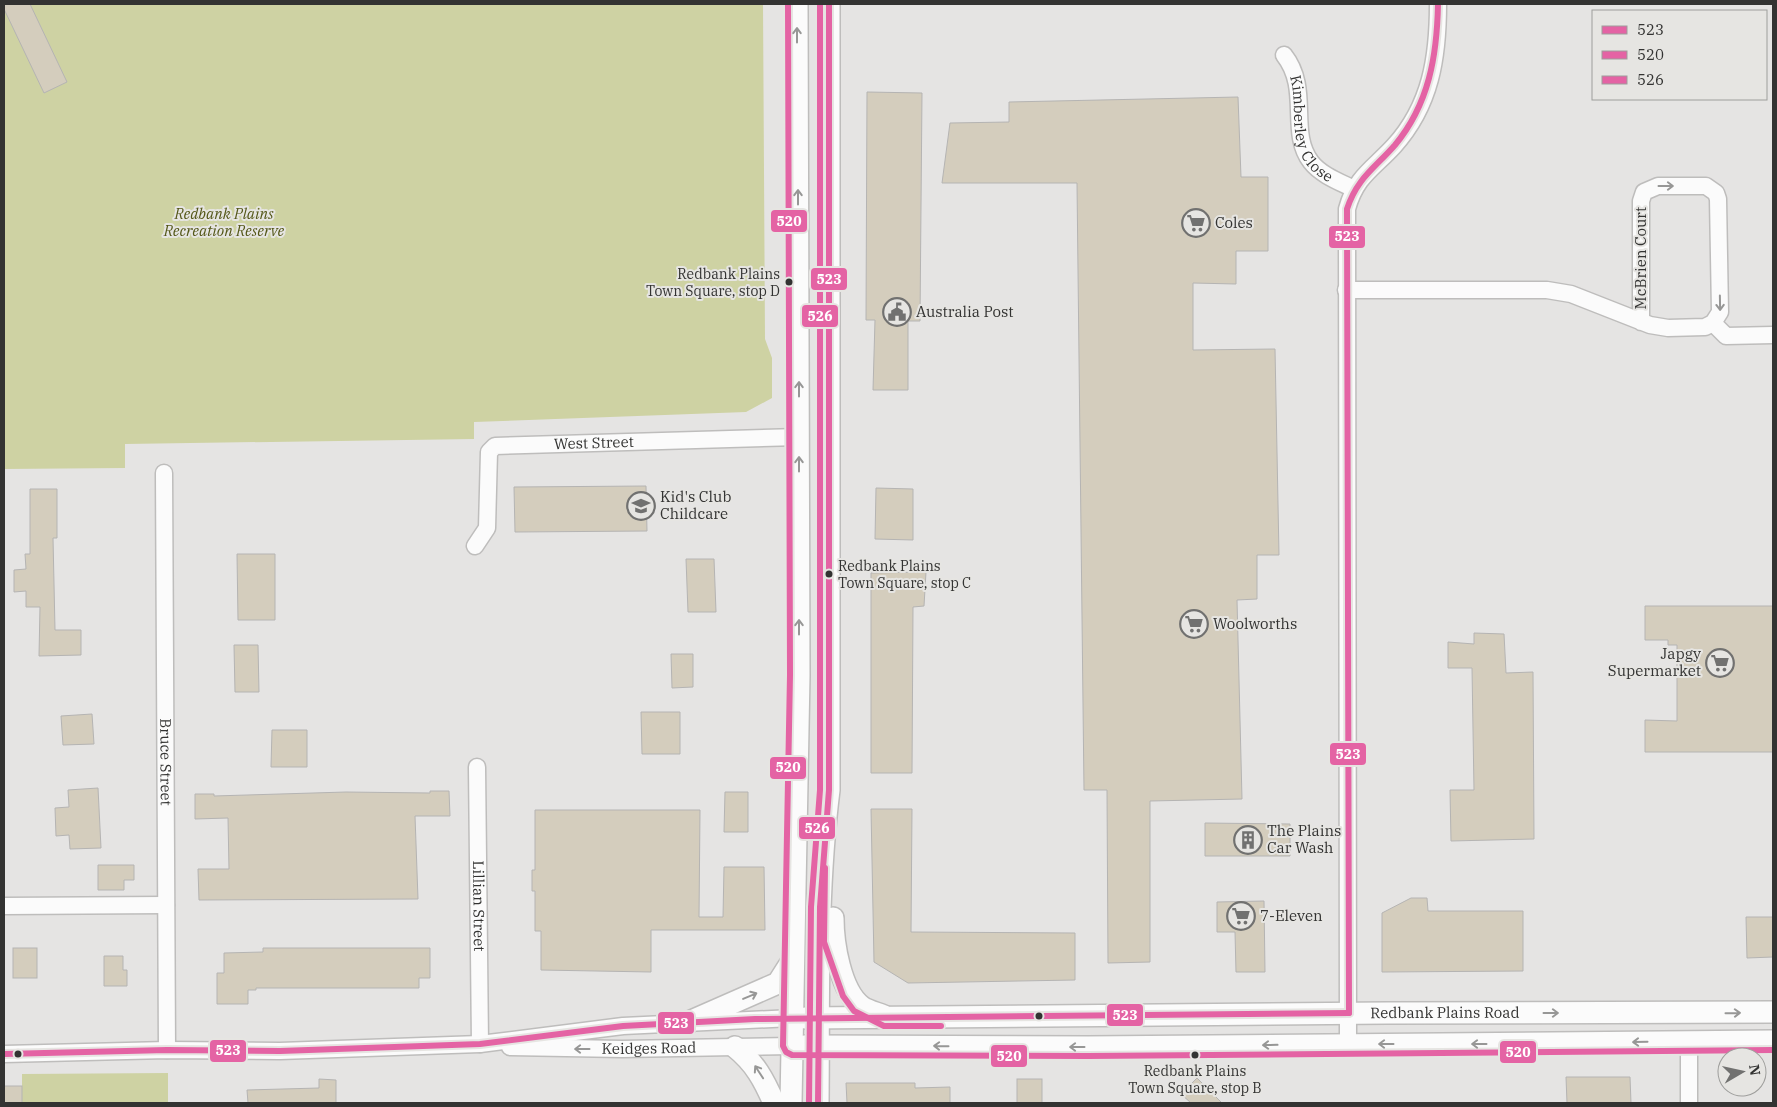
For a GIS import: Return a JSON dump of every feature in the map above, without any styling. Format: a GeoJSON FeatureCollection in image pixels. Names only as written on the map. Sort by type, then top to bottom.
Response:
{"type":"FeatureCollection","features":[{"type":"Feature","properties":{"kind":"main road"},"geometry":{"type":"LineString","coordinates":[[791,1103],[792,961],[799,676],[797,4]]}},
{"type":"Feature","properties":{"kind":"main road"},"geometry":{"type":"LineString","coordinates":[[818,1103],[818,1018],[825,821],[828,790],[830,632],[828,4]]}},
{"type":"Feature","properties":{"kind":"main road"},"geometry":{"type":"LineString","coordinates":[[825,821],[834,864],[833,941],[842,972],[851,992],[861,1006],[886,1017]]}},
{"type":"Feature","properties":{"kind":"main road"},"geometry":{"type":"LineString","coordinates":[[690,1022],[778,983],[792,961]]}},
{"type":"Feature","properties":{"kind":"main road","name":"Redbank Plains Road"},"geometry":{"type":"LineString","coordinates":[[792,1018],[1349,1013],[1694,1014],[1773,1012]]}},
{"type":"Feature","properties":{"kind":"main road"},"geometry":{"type":"LineString","coordinates":[[1694,1014],[1700,1028],[1773,1029]]}},
{"type":"Feature","properties":{"kind":"main road"},"geometry":{"type":"LineString","coordinates":[[1084,1016],[1091,1025],[1103,1033],[1188,1033],[1206,1046]]}},
{"type":"Feature","properties":{"kind":"main road","name":"Redbank Plains Road"},"geometry":{"type":"LineString","coordinates":[[818,1046],[1206,1046],[1773,1041]]}},
{"type":"Feature","properties":{"kind":"main road","name":"Keidges Road"},"geometry":{"type":"LineString","coordinates":[[792,1046],[818,1046]]}},
{"type":"Feature","properties":{"kind":"main road"},"geometry":{"type":"LineString","coordinates":[[735,1047],[748,1058],[760,1073],[774,1103]]}},
{"type":"Feature","properties":{"kind":"street"},"geometry":{"type":"LineString","coordinates":[[1348,1044],[1347,209],[1354,189],[1365,173],[1393,147],[1408,129],[1421,105],[1432,78],[1436,59],[1438,4]]}},
{"type":"Feature","properties":{"kind":"street","name":"Kimberley Close"},"geometry":{"type":"LineString","coordinates":[[1284,55],[1291,64],[1300,94],[1301,146],[1312,164],[1354,189]]}},
{"type":"Feature","properties":{"kind":"street","name":"McBrien Court"},"geometry":{"type":"LineString","coordinates":[[1346,290],[1546,290],[1571,294],[1650,326],[1668,328],[1705,327],[1713,324],[1720,312],[1718,199],[1716,193],[1706,186],[1658,186],[1644,192],[1641,201],[1641,322]]}},
{"type":"Feature","properties":{"kind":"street"},"geometry":{"type":"LineString","coordinates":[[1713,324],[1726,336],[1773,335]]}},
{"type":"Feature","properties":{"kind":"street","name":"West Street"},"geometry":{"type":"LineString","coordinates":[[475,546],[487,528],[489,452],[495,446],[799,437]]}},
{"type":"Feature","properties":{"kind":"street","name":"Bruce Street"},"geometry":{"type":"LineString","coordinates":[[164,473],[167,1050]]}},
{"type":"Feature","properties":{"kind":"street","name":"Lillian Street"},"geometry":{"type":"LineString","coordinates":[[477,767],[480,1044]]}},
{"type":"Feature","properties":{"kind":"street"},"geometry":{"type":"LineString","coordinates":[[4,906],[166,905]]}},
{"type":"Feature","properties":{"kind":"street","name":"Keidges Road"},"geometry":{"type":"LineString","coordinates":[[4,1054],[167,1050],[280,1051],[480,1044],[622,1026],[792,1018]]}},
{"type":"Feature","properties":{"kind":"street"},"geometry":{"type":"LineString","coordinates":[[1689,1041],[1689,1103]]}},
{"type":"Feature","properties":{"kind":"street","name":"Keidges Road"},"geometry":{"type":"LineString","coordinates":[[480,1044],[520,1049],[792,1046]]}},
{"type":"Feature","properties":{"kind":"green space","name":"Redbank Plains Recreation Reserve"},"geometry":{"type":"Polygon","coordinates":[[[4,4],[763,4],[765,339],[772,358],[772,398],[746,412],[474,422],[474,439],[125,444],[125,468],[4,469],[4,4]]]}},
{"type":"Feature","properties":{"kind":"green space"},"geometry":{"type":"Polygon","coordinates":[[[168,1073],[168,1103],[22,1103],[22,1074],[168,1073]]]}},
{"type":"Feature","properties":{"kind":"building"},"geometry":{"type":"Polygon","coordinates":[[[4,4],[30,4],[67,82],[44,93],[4,9],[4,4]]]}},
{"type":"Feature","properties":{"kind":"building"},"geometry":{"type":"Polygon","coordinates":[[[867,92],[922,93],[920,321],[908,321],[908,390],[873,390],[875,320],[866,320],[867,92]]]}},
{"type":"Feature","properties":{"kind":"building"},"geometry":{"type":"Polygon","coordinates":[[[1238,97],[1241,177],[1268,177],[1268,251],[1236,251],[1236,284],[1193,283],[1193,350],[1275,349],[1279,555],[1257,555],[1257,599],[1237,600],[1242,799],[1150,801],[1150,962],[1108,963],[1107,790],[1084,790],[1077,183],[942,183],[950,123],[1009,122],[1009,102],[1238,97]]]}},
{"type":"Feature","properties":{"kind":"building"},"geometry":{"type":"Polygon","coordinates":[[[646,486],[647,531],[515,532],[514,487],[646,486]]]}},
{"type":"Feature","properties":{"kind":"building"},"geometry":{"type":"Polygon","coordinates":[[[876,488],[913,489],[913,540],[875,539],[876,488]]]}},
{"type":"Feature","properties":{"kind":"building"},"geometry":{"type":"Polygon","coordinates":[[[30,489],[57,489],[57,538],[53,538],[55,630],[81,630],[81,655],[39,656],[40,607],[26,607],[26,591],[14,592],[14,570],[26,569],[25,554],[30,554],[30,489]]]}},
{"type":"Feature","properties":{"kind":"building"},"geometry":{"type":"Polygon","coordinates":[[[237,554],[275,554],[275,620],[238,620],[237,554]]]}},
{"type":"Feature","properties":{"kind":"building"},"geometry":{"type":"Polygon","coordinates":[[[686,559],[714,559],[716,612],[688,612],[686,559]]]}},
{"type":"Feature","properties":{"kind":"building"},"geometry":{"type":"Polygon","coordinates":[[[926,572],[924,606],[913,607],[912,773],[871,773],[871,573],[926,572]]]}},
{"type":"Feature","properties":{"kind":"building"},"geometry":{"type":"Polygon","coordinates":[[[1645,606],[1773,606],[1773,752],[1645,752],[1645,720],[1677,721],[1677,645],[1668,645],[1668,640],[1645,640],[1645,606]]]}},
{"type":"Feature","properties":{"kind":"building"},"geometry":{"type":"Polygon","coordinates":[[[1474,633],[1504,634],[1506,673],[1533,672],[1534,839],[1451,841],[1450,790],[1474,790],[1472,668],[1448,668],[1448,642],[1474,644],[1474,633]]]}},
{"type":"Feature","properties":{"kind":"building"},"geometry":{"type":"Polygon","coordinates":[[[234,645],[258,645],[259,692],[235,692],[234,645]]]}},
{"type":"Feature","properties":{"kind":"building"},"geometry":{"type":"Polygon","coordinates":[[[671,654],[693,654],[693,687],[672,688],[671,654]]]}},
{"type":"Feature","properties":{"kind":"building"},"geometry":{"type":"Polygon","coordinates":[[[641,712],[680,712],[680,754],[642,754],[641,712]]]}},
{"type":"Feature","properties":{"kind":"building"},"geometry":{"type":"Polygon","coordinates":[[[92,714],[94,744],[63,745],[61,716],[92,714]]]}},
{"type":"Feature","properties":{"kind":"building"},"geometry":{"type":"Polygon","coordinates":[[[272,730],[307,730],[307,767],[271,767],[272,730]]]}},
{"type":"Feature","properties":{"kind":"building"},"geometry":{"type":"Polygon","coordinates":[[[98,788],[101,848],[70,849],[69,835],[56,836],[55,808],[69,807],[68,790],[98,788]]]}},
{"type":"Feature","properties":{"kind":"building"},"geometry":{"type":"Polygon","coordinates":[[[430,791],[449,791],[450,816],[415,816],[418,899],[199,900],[198,869],[229,869],[228,818],[195,819],[195,794],[214,794],[214,796],[346,792],[430,793],[430,791]]]}},
{"type":"Feature","properties":{"kind":"building"},"geometry":{"type":"Polygon","coordinates":[[[725,792],[748,792],[748,832],[724,832],[725,792]]]}},
{"type":"Feature","properties":{"kind":"building"},"geometry":{"type":"Polygon","coordinates":[[[871,809],[912,809],[911,932],[1075,933],[1075,980],[908,983],[874,962],[871,809]]]}},
{"type":"Feature","properties":{"kind":"building"},"geometry":{"type":"Polygon","coordinates":[[[535,810],[700,810],[699,917],[723,917],[724,867],[764,867],[765,930],[651,930],[651,972],[541,970],[541,931],[535,931],[535,891],[532,891],[532,870],[535,870],[535,810]]]}},
{"type":"Feature","properties":{"kind":"building","name":"The Plains Car Wash"},"geometry":{"type":"Polygon","coordinates":[[[1205,823],[1290,824],[1290,856],[1205,856],[1205,823]]]}},
{"type":"Feature","properties":{"kind":"building"},"geometry":{"type":"Polygon","coordinates":[[[98,865],[134,865],[134,880],[124,880],[124,890],[98,890],[98,865]]]}},
{"type":"Feature","properties":{"kind":"building"},"geometry":{"type":"Polygon","coordinates":[[[1411,898],[1427,898],[1428,911],[1523,911],[1523,971],[1382,972],[1382,913],[1411,898]]]}},
{"type":"Feature","properties":{"kind":"building"},"geometry":{"type":"Polygon","coordinates":[[[1264,901],[1265,972],[1236,972],[1235,932],[1217,932],[1217,902],[1264,901]]]}},
{"type":"Feature","properties":{"kind":"building"},"geometry":{"type":"Polygon","coordinates":[[[1746,917],[1773,917],[1773,957],[1747,958],[1746,917]]]}},
{"type":"Feature","properties":{"kind":"building"},"geometry":{"type":"Polygon","coordinates":[[[13,948],[37,948],[37,978],[13,978],[13,948]]]}},
{"type":"Feature","properties":{"kind":"building"},"geometry":{"type":"Polygon","coordinates":[[[263,948],[430,948],[430,978],[419,978],[419,988],[256,988],[256,990],[248,990],[248,1004],[217,1004],[217,973],[224,973],[224,953],[263,952],[263,948]]]}},
{"type":"Feature","properties":{"kind":"building"},"geometry":{"type":"Polygon","coordinates":[[[104,956],[123,956],[123,970],[127,970],[127,986],[104,986],[104,956]]]}},
{"type":"Feature","properties":{"kind":"building"},"geometry":{"type":"Polygon","coordinates":[[[1566,1077],[1630,1077],[1631,1103],[1567,1103],[1566,1077]]]}},
{"type":"Feature","properties":{"kind":"building"},"geometry":{"type":"Polygon","coordinates":[[[1197,1078],[1222,1103],[1191,1103],[1181,1094],[1197,1078]]]}},
{"type":"Feature","properties":{"kind":"building"},"geometry":{"type":"Polygon","coordinates":[[[319,1079],[336,1080],[336,1103],[248,1103],[247,1090],[319,1088],[319,1079]]]}},
{"type":"Feature","properties":{"kind":"building"},"geometry":{"type":"Polygon","coordinates":[[[1017,1079],[1042,1079],[1042,1103],[1017,1103],[1017,1079]]]}},
{"type":"Feature","properties":{"kind":"building"},"geometry":{"type":"Polygon","coordinates":[[[846,1083],[915,1083],[915,1088],[950,1087],[950,1103],[847,1103],[846,1083]]]}},
{"type":"Feature","properties":{"kind":"building"},"geometry":{"type":"Polygon","coordinates":[[[4,1086],[22,1086],[22,1103],[4,1103],[4,1086]]]}},
{"type":"Feature","properties":{"kind":"transit line","name":"520"},"geometry":{"type":"LineString","coordinates":[[788,4],[790,675],[783,1046],[786,1052],[792,1055],[1088,1056],[1773,1050]]}},
{"type":"Feature","properties":{"kind":"transit line","name":"526"},"geometry":{"type":"LineString","coordinates":[[809,1103],[811,907],[820,790],[820,4]]}},
{"type":"Feature","properties":{"kind":"transit line","name":"523"},"geometry":{"type":"LineString","coordinates":[[818,1103],[820,907],[829,790],[829,4]]}},
{"type":"Feature","properties":{"kind":"transit line","name":"523"},"geometry":{"type":"LineString","coordinates":[[1349,1013],[1347,209],[1361,181],[1395,145],[1416,113],[1429,79],[1433,61],[1438,4]]}},
{"type":"Feature","properties":{"kind":"transit line","name":"520"},"geometry":{"type":"LineString","coordinates":[[825,868],[824,942],[843,996],[854,1011],[884,1026],[941,1026]]}},
{"type":"Feature","properties":{"kind":"transit line","name":"523"},"geometry":{"type":"LineString","coordinates":[[4,1054],[167,1050],[280,1051],[480,1044],[623,1026],[755,1019],[1349,1013]]}},
{"type":"Feature","properties":{"kind":"place","name":"Coles"},"geometry":{"type":"Point","coordinates":[1196,223]}},
{"type":"Feature","properties":{"kind":"place","name":"Redbank Plains Town Square, stop D"},"geometry":{"type":"Point","coordinates":[789,282]}},
{"type":"Feature","properties":{"kind":"place","name":"Australia Post"},"geometry":{"type":"Point","coordinates":[897,312]}},
{"type":"Feature","properties":{"kind":"place","name":"Kid's Club Childcare"},"geometry":{"type":"Point","coordinates":[641,506]}},
{"type":"Feature","properties":{"kind":"place","name":"Redbank Plains Town Square, stop C"},"geometry":{"type":"Point","coordinates":[829,574]}},
{"type":"Feature","properties":{"kind":"place","name":"Woolworths"},"geometry":{"type":"Point","coordinates":[1194,624]}},
{"type":"Feature","properties":{"kind":"place","name":"Japgy Supermarket"},"geometry":{"type":"Point","coordinates":[1720,663]}},
{"type":"Feature","properties":{"kind":"place","name":"The Plains Car Wash"},"geometry":{"type":"Point","coordinates":[1248,840]}},
{"type":"Feature","properties":{"kind":"place","name":"7-Eleven"},"geometry":{"type":"Point","coordinates":[1241,916]}},
{"type":"Feature","properties":{"kind":"place","name":"Redbank Plains Town Square, stop B"},"geometry":{"type":"Point","coordinates":[1195,1055]}}]}
